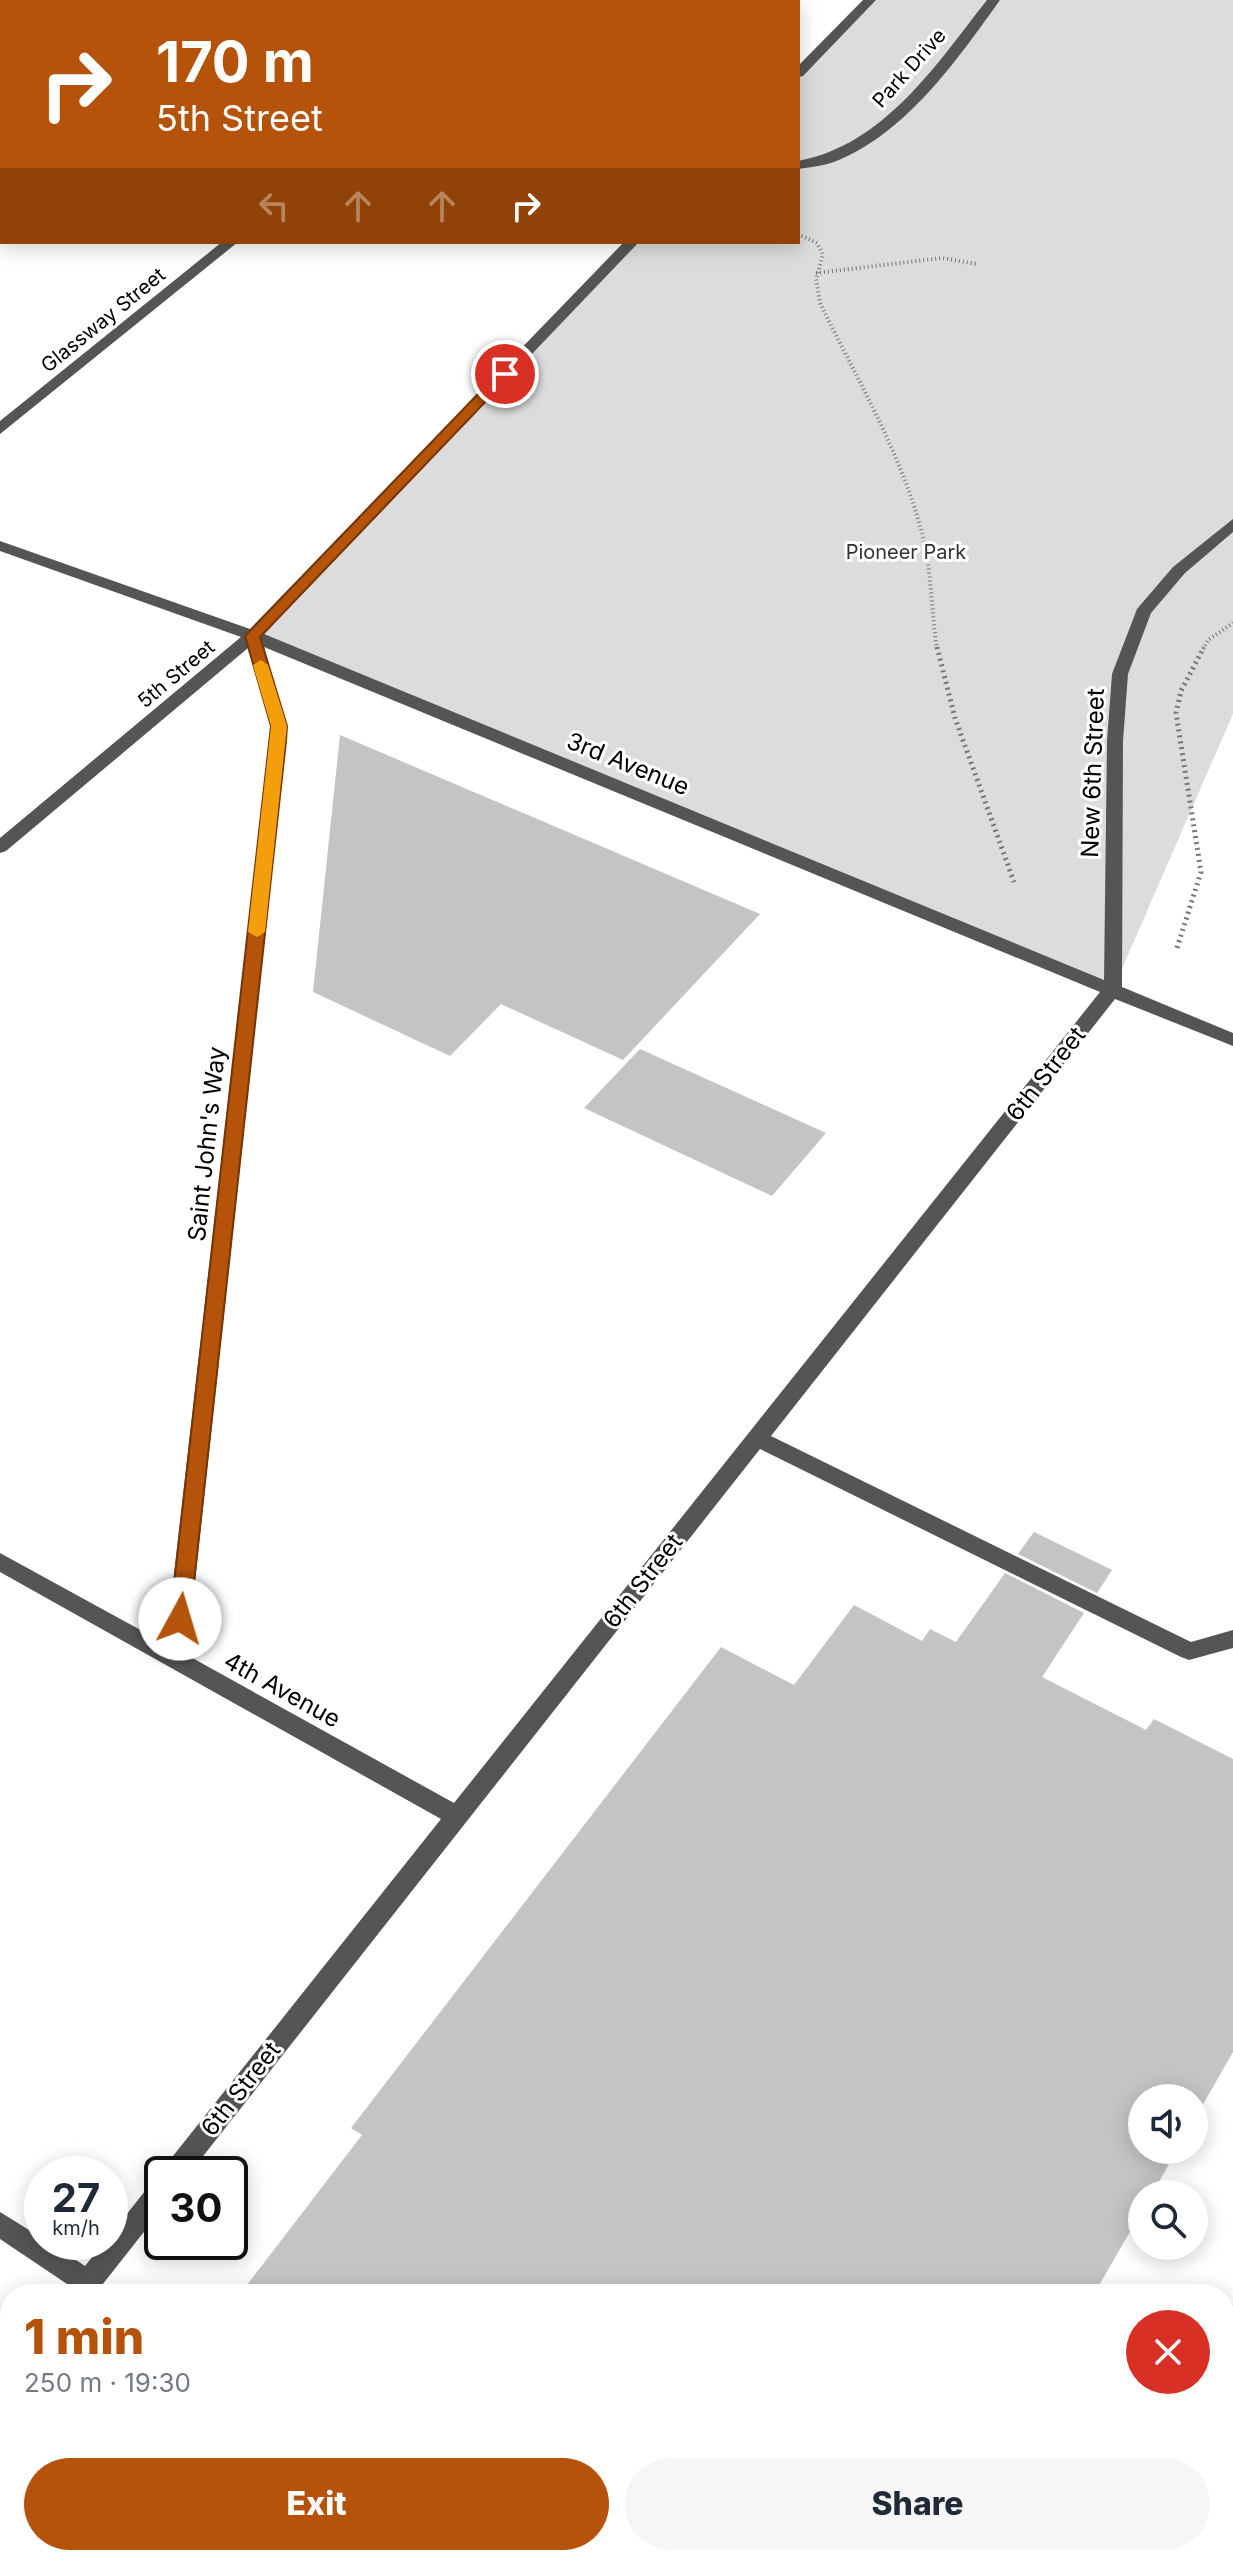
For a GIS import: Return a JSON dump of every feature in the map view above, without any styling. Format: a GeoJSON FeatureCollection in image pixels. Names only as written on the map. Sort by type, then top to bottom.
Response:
{"type":"FeatureCollection","features":[{"type":"Feature","properties":{"kind":"street"},"geometry":{"type":"LineString","coordinates":[[800,71],[870,0]]}},
{"type":"Feature","properties":{"kind":"street","name":"Park Drive"},"geometry":{"type":"LineString","coordinates":[[800,165],[813,164],[845,152],[885,124],[921,90],[994,0]]}},
{"type":"Feature","properties":{"kind":"street","name":"Glassway Street"},"geometry":{"type":"LineString","coordinates":[[0,429],[229,244]]}},
{"type":"Feature","properties":{"kind":"street","name":"5th Street"},"geometry":{"type":"LineString","coordinates":[[0,847],[253,636],[630,244]]}},
{"type":"Feature","properties":{"kind":"street","name":"New 6th Street"},"geometry":{"type":"LineString","coordinates":[[1113,989],[1115,741],[1120,674],[1143,612],[1179,570],[1233,524]]}},
{"type":"Feature","properties":{"kind":"street","name":"3rd Avenue"},"geometry":{"type":"LineString","coordinates":[[0,546],[253,636],[1233,1040]]}},
{"type":"Feature","properties":{"kind":"street","name":"Saint John's Way"},"geometry":{"type":"LineString","coordinates":[[175,1660],[278,741],[279,726],[253,636]]}},
{"type":"Feature","properties":{"kind":"street","name":"6th Street"},"geometry":{"type":"LineString","coordinates":[[188,2156],[1113,989]]}},
{"type":"Feature","properties":{"kind":"street"},"geometry":{"type":"LineString","coordinates":[[756,1438],[1189,1651],[1233,1639]]}},
{"type":"Feature","properties":{"kind":"street","name":"4th Avenue"},"geometry":{"type":"LineString","coordinates":[[0,1562],[456,1816]]}},
{"type":"Feature","properties":{"kind":"street"},"geometry":{"type":"LineString","coordinates":[[87,2284],[144,2212]]}},
{"type":"Feature","properties":{"kind":"street"},"geometry":{"type":"LineString","coordinates":[[0,2224],[79,2284]]}},
{"type":"Feature","properties":{"kind":"path"},"geometry":{"type":"LineString","coordinates":[[800,235],[817,243],[823,255],[814,286],[820,303],[893,457],[919,522],[928,569],[932,629],[944,680],[1014,882]]}},
{"type":"Feature","properties":{"kind":"path"},"geometry":{"type":"LineString","coordinates":[[816,273],[942,258],[976,264]]}},
{"type":"Feature","properties":{"kind":"path"},"geometry":{"type":"LineString","coordinates":[[1177,948],[1201,872],[1176,713],[1181,691],[1208,640],[1233,623]]}},
{"type":"Feature","properties":{"kind":"green space","name":"Pioneer Park"},"geometry":{"type":"Polygon","coordinates":[[[870,0],[1233,0],[1233,714],[1113,989],[253,636],[630,244],[800,244],[800,71],[870,0]]]}},
{"type":"Feature","properties":{"kind":"building"},"geometry":{"type":"Polygon","coordinates":[[[340,735],[760,914],[623,1060],[501,1004],[450,1056],[313,992],[340,735]]]}},
{"type":"Feature","properties":{"kind":"building"},"geometry":{"type":"Polygon","coordinates":[[[640,1049],[826,1133],[772,1196],[584,1108],[640,1049]]]}},
{"type":"Feature","properties":{"kind":"building"},"geometry":{"type":"Polygon","coordinates":[[[1034,1532],[1112,1570],[1097,1593],[1018,1554],[1034,1532]]]}},
{"type":"Feature","properties":{"kind":"building"},"geometry":{"type":"Polygon","coordinates":[[[1005,1573],[1084,1613],[1042,1677],[1146,1730],[1154,1719],[1233,1759],[1233,2052],[1208,2096],[1208,2084],[1128,2084],[1128,2164],[1169,2164],[1160,2180],[1128,2180],[1128,2235],[1100,2284],[248,2284],[362,2135],[351,2128],[721,1647],[794,1685],[854,1605],[922,1641],[930,1629],[956,1642],[1005,1573]]]}},
{"type":"Feature","properties":{"kind":"slow traffic"},"geometry":{"type":"LineString","coordinates":[[257,932],[279,726],[261,665]]}},
{"type":"Feature","properties":{"kind":"route"},"geometry":{"type":"LineString","coordinates":[[180,1619],[278,741],[279,726],[253,636],[505,374]]}}]}
